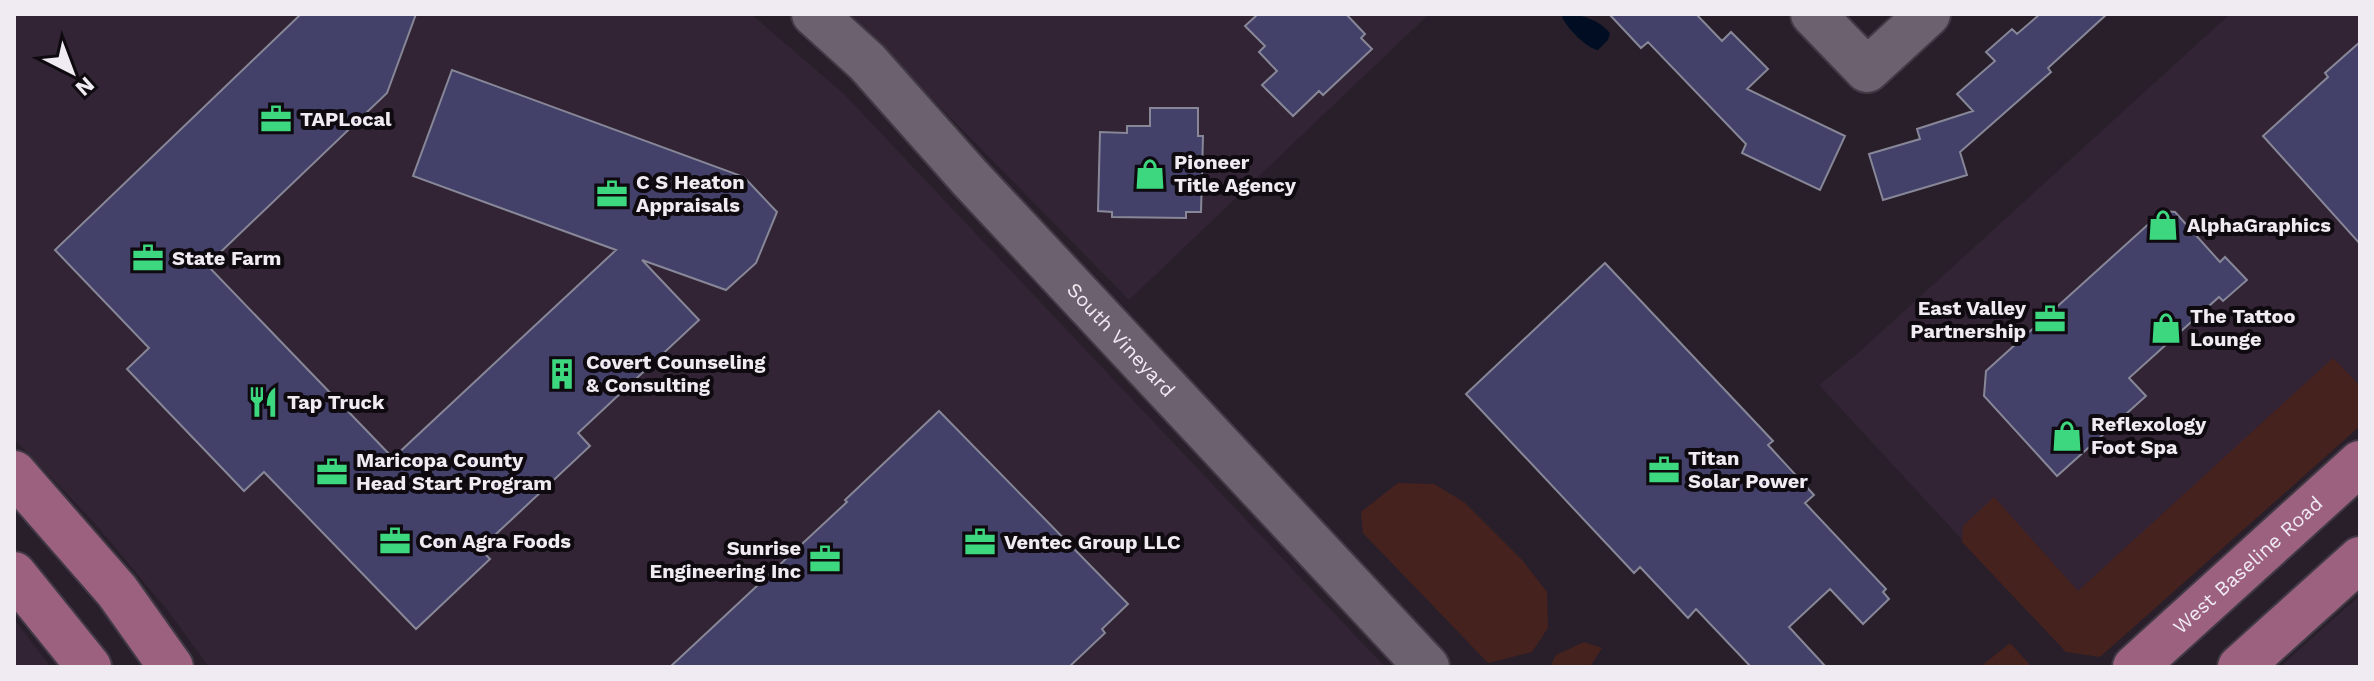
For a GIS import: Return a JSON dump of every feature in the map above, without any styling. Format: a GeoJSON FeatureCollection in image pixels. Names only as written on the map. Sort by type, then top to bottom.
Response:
{"type":"FeatureCollection","features":[{"type":"Feature","properties":{"kind":"main road","name":"West Baseline Road"},"geometry":{"type":"LineString","coordinates":[[2135,667],[2360,463]]}},
{"type":"Feature","properties":{"kind":"main road"},"geometry":{"type":"LineString","coordinates":[[14,473],[117,591],[171,667]]}},
{"type":"Feature","properties":{"kind":"main road"},"geometry":{"type":"LineString","coordinates":[[2240,667],[2360,559]]}},
{"type":"Feature","properties":{"kind":"main road"},"geometry":{"type":"LineString","coordinates":[[14,574],[89,667]]}},
{"type":"Feature","properties":{"kind":"street","name":"South Vineyard"},"geometry":{"type":"LineString","coordinates":[[814,14],[867,62],[970,178],[1427,667]]}},
{"type":"Feature","properties":{"kind":"street"},"geometry":{"type":"LineString","coordinates":[[1813,14],[1867,70],[1928,14]]}},
{"type":"Feature","properties":{"kind":"shaded area"},"geometry":{"type":"Polygon","coordinates":[[[14,14],[751,14],[843,93],[1385,667],[209,667],[168,611],[92,520],[14,439],[14,14]]]}},
{"type":"Feature","properties":{"kind":"shaded area"},"geometry":{"type":"Polygon","coordinates":[[[849,14],[1429,14],[1129,300],[849,14]]]}},
{"type":"Feature","properties":{"kind":"shaded area"},"geometry":{"type":"Polygon","coordinates":[[[2230,14],[2360,14],[2360,423],[2066,652],[1819,385],[1856,355],[2230,14]]]}},
{"type":"Feature","properties":{"kind":"shaded area"},"geometry":{"type":"Polygon","coordinates":[[[2333,358],[2360,386],[2360,426],[2100,657],[2066,652],[1962,542],[1963,526],[1994,497],[2078,591],[2333,358]]]}},
{"type":"Feature","properties":{"kind":"shaded area"},"geometry":{"type":"Polygon","coordinates":[[[1398,483],[1434,484],[1464,502],[1522,560],[1547,592],[1548,628],[1532,652],[1488,663],[1363,533],[1361,512],[1398,483]]]}},
{"type":"Feature","properties":{"kind":"shaded area"},"geometry":{"type":"Polygon","coordinates":[[[2360,595],[2360,667],[2280,667],[2360,595]]]}},
{"type":"Feature","properties":{"kind":"shaded area"},"geometry":{"type":"Polygon","coordinates":[[[14,619],[47,662],[52,667],[14,667],[14,619]]]}},
{"type":"Feature","properties":{"kind":"shaded area"},"geometry":{"type":"Polygon","coordinates":[[[1584,642],[1602,648],[1590,667],[1550,667],[1556,655],[1584,642]]]}},
{"type":"Feature","properties":{"kind":"shaded area"},"geometry":{"type":"Polygon","coordinates":[[[2010,643],[2032,667],[1980,667],[2010,643]]]}},
{"type":"Feature","properties":{"kind":"water"},"geometry":{"type":"Polygon","coordinates":[[[1565,14],[1595,21],[1610,33],[1608,40],[1598,50],[1588,46],[1568,27],[1562,17],[1565,14]]]}},
{"type":"Feature","properties":{"kind":"building"},"geometry":{"type":"Polygon","coordinates":[[[301,14],[416,14],[387,93],[207,265],[393,458],[616,250],[413,176],[452,70],[744,177],[777,212],[756,263],[726,290],[642,260],[699,320],[578,433],[590,446],[480,549],[490,559],[416,629],[264,472],[244,491],[127,369],[149,348],[55,250],[301,14]]]}},
{"type":"Feature","properties":{"kind":"building"},"geometry":{"type":"Polygon","coordinates":[[[1258,14],[1346,14],[1365,34],[1361,38],[1372,49],[1323,95],[1319,91],[1293,116],[1262,85],[1277,71],[1259,52],[1265,46],[1245,26],[1258,14]]]}},
{"type":"Feature","properties":{"kind":"building"},"geometry":{"type":"Polygon","coordinates":[[[1609,14],[1696,14],[1722,41],[1731,32],[1768,69],[1747,89],[1845,136],[1820,190],[1742,153],[1746,144],[1648,42],[1641,48],[1609,14]]]}},
{"type":"Feature","properties":{"kind":"building"},"geometry":{"type":"Polygon","coordinates":[[[2040,14],[2107,14],[2048,68],[2051,72],[1960,152],[1967,175],[1883,200],[1869,154],[1920,139],[1917,129],[1973,111],[1957,94],[1995,61],[1986,52],[2012,29],[2017,34],[2040,14]]]}},
{"type":"Feature","properties":{"kind":"building"},"geometry":{"type":"Polygon","coordinates":[[[2360,42],[2360,244],[2263,136],[2328,77],[2325,73],[2360,42]]]}},
{"type":"Feature","properties":{"kind":"building","name":"Pioneer Title Agency"},"geometry":{"type":"Polygon","coordinates":[[[1150,108],[1198,108],[1198,136],[1203,136],[1201,212],[1186,212],[1186,218],[1112,217],[1112,212],[1098,211],[1100,132],[1127,133],[1127,126],[1150,126],[1150,108]]]}},
{"type":"Feature","properties":{"kind":"building"},"geometry":{"type":"Polygon","coordinates":[[[2163,211],[2175,212],[2220,262],[2225,257],[2247,280],[2223,301],[2219,297],[2129,378],[2146,396],[2057,476],[1984,396],[1986,371],[2163,211]]]}},
{"type":"Feature","properties":{"kind":"building","name":"Titan Solar Power"},"geometry":{"type":"Polygon","coordinates":[[[1605,263],[1773,441],[1768,445],[1814,495],[1805,503],[1886,589],[1883,592],[1889,599],[1863,624],[1830,589],[1789,627],[1826,667],[1751,667],[1696,609],[1688,618],[1640,567],[1634,573],[1466,394],[1605,263]]]}},
{"type":"Feature","properties":{"kind":"building"},"geometry":{"type":"Polygon","coordinates":[[[939,411],[1128,604],[1102,629],[1105,633],[1069,667],[670,667],[847,502],[845,500],[939,411]]]}},
{"type":"Feature","properties":{"kind":"place","name":"TAPLocal"},"geometry":{"type":"Point","coordinates":[276,119]}},
{"type":"Feature","properties":{"kind":"place","name":"Pioneer Title Agency"},"geometry":{"type":"Point","coordinates":[1150,174]}},
{"type":"Feature","properties":{"kind":"place","name":"C S Heaton Appraisals"},"geometry":{"type":"Point","coordinates":[612,194]}},
{"type":"Feature","properties":{"kind":"place","name":"AlphaGraphics"},"geometry":{"type":"Point","coordinates":[2163,225]}},
{"type":"Feature","properties":{"kind":"place","name":"State Farm"},"geometry":{"type":"Point","coordinates":[148,258]}},
{"type":"Feature","properties":{"kind":"place","name":"East Valley Partnership"},"geometry":{"type":"Point","coordinates":[2050,319]}},
{"type":"Feature","properties":{"kind":"place","name":"The Tattoo Lounge"},"geometry":{"type":"Point","coordinates":[2166,328]}},
{"type":"Feature","properties":{"kind":"place","name":"Covert Counseling & Consulting"},"geometry":{"type":"Point","coordinates":[562,374]}},
{"type":"Feature","properties":{"kind":"place","name":"Tap Truck"},"geometry":{"type":"Point","coordinates":[263,402]}},
{"type":"Feature","properties":{"kind":"place","name":"Reflexology Foot Spa"},"geometry":{"type":"Point","coordinates":[2067,436]}},
{"type":"Feature","properties":{"kind":"place","name":"Titan Solar Power"},"geometry":{"type":"Point","coordinates":[1664,470]}},
{"type":"Feature","properties":{"kind":"place","name":"Maricopa County Head Start Program"},"geometry":{"type":"Point","coordinates":[332,472]}},
{"type":"Feature","properties":{"kind":"place","name":"Con Agra Foods"},"geometry":{"type":"Point","coordinates":[395,541]}},
{"type":"Feature","properties":{"kind":"place","name":"Ventec Group LLC"},"geometry":{"type":"Point","coordinates":[980,542]}},
{"type":"Feature","properties":{"kind":"place","name":"Sunrise Engineering Inc"},"geometry":{"type":"Point","coordinates":[825,559]}}]}
